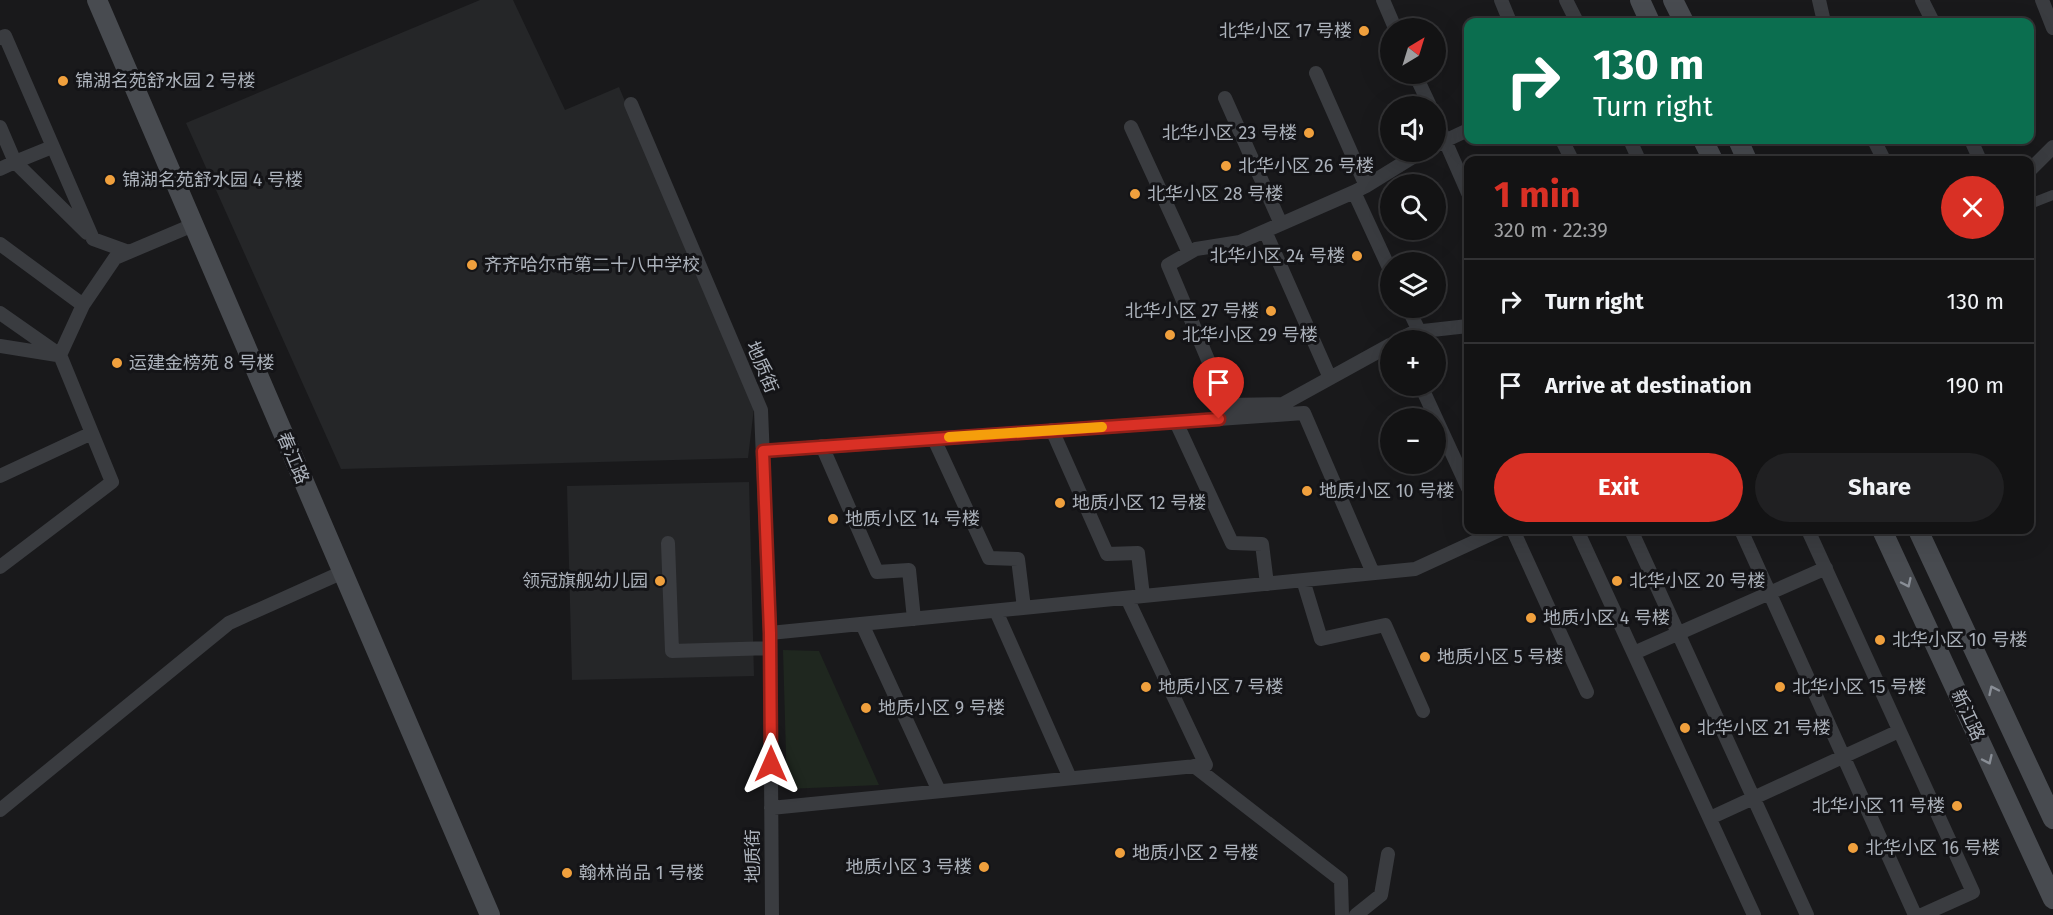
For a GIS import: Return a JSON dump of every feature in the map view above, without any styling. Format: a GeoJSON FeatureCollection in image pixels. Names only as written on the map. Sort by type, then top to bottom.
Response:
{"type":"FeatureCollection","features":[{"type":"Feature","properties":{"kind":"main road","name":"春江路"},"geometry":{"type":"LineString","coordinates":[[96,0],[490,915]]}},
{"type":"Feature","properties":{"kind":"main road"},"geometry":{"type":"LineString","coordinates":[[1640,0],[1648,18]]}},
{"type":"Feature","properties":{"kind":"main road"},"geometry":{"type":"LineString","coordinates":[[1673,0],[1682,18]]}},
{"type":"Feature","properties":{"kind":"main road","name":"新江路"},"geometry":{"type":"LineString","coordinates":[[1884,534],[2053,900]]}},
{"type":"Feature","properties":{"kind":"main road","name":"新江路"},"geometry":{"type":"LineString","coordinates":[[1920,534],[2053,819]]}},
{"type":"Feature","properties":{"kind":"street"},"geometry":{"type":"LineString","coordinates":[[1383,0],[1391,18]]}},
{"type":"Feature","properties":{"kind":"street"},"geometry":{"type":"LineString","coordinates":[[1501,0],[1508,18]]}},
{"type":"Feature","properties":{"kind":"street"},"geometry":{"type":"LineString","coordinates":[[1566,0],[1575,18]]}},
{"type":"Feature","properties":{"kind":"street"},"geometry":{"type":"LineString","coordinates":[[1819,0],[1823,18]]}},
{"type":"Feature","properties":{"kind":"street"},"geometry":{"type":"LineString","coordinates":[[1922,0],[1931,18]]}},
{"type":"Feature","properties":{"kind":"street"},"geometry":{"type":"LineString","coordinates":[[2042,0],[2053,28]]}},
{"type":"Feature","properties":{"kind":"street"},"geometry":{"type":"LineString","coordinates":[[0,38],[5,36],[93,239]]}},
{"type":"Feature","properties":{"kind":"street"},"geometry":{"type":"LineString","coordinates":[[1316,73],[1383,252]]}},
{"type":"Feature","properties":{"kind":"street"},"geometry":{"type":"LineString","coordinates":[[1225,98],[1281,224]]}},
{"type":"Feature","properties":{"kind":"street","name":"地质街"},"geometry":{"type":"LineString","coordinates":[[632,104],[761,410],[770,633],[772,915]]}},
{"type":"Feature","properties":{"kind":"street"},"geometry":{"type":"LineString","coordinates":[[0,127],[15,162],[93,239],[129,252]]}},
{"type":"Feature","properties":{"kind":"street"},"geometry":{"type":"LineString","coordinates":[[1131,127],[1189,253]]}},
{"type":"Feature","properties":{"kind":"street"},"geometry":{"type":"LineString","coordinates":[[1446,140],[1464,132]]}},
{"type":"Feature","properties":{"kind":"street"},"geometry":{"type":"LineString","coordinates":[[0,169],[52,147]]}},
{"type":"Feature","properties":{"kind":"street"},"geometry":{"type":"LineString","coordinates":[[2034,166],[2053,147]]}},
{"type":"Feature","properties":{"kind":"street"},"geometry":{"type":"LineString","coordinates":[[1446,154],[1464,187]]}},
{"type":"Feature","properties":{"kind":"street"},"geometry":{"type":"LineString","coordinates":[[1380,350],[1283,404],[1227,405],[1168,265],[1196,249],[1240,243],[1360,189],[1405,162]]}},
{"type":"Feature","properties":{"kind":"street"},"geometry":{"type":"LineString","coordinates":[[2034,202],[2053,195]]}},
{"type":"Feature","properties":{"kind":"street"},"geometry":{"type":"LineString","coordinates":[[60,355],[83,304],[115,258],[193,225]]}},
{"type":"Feature","properties":{"kind":"street"},"geometry":{"type":"LineString","coordinates":[[1265,231],[1330,378]]}},
{"type":"Feature","properties":{"kind":"street"},"geometry":{"type":"LineString","coordinates":[[0,244],[83,304]]}},
{"type":"Feature","properties":{"kind":"street"},"geometry":{"type":"LineString","coordinates":[[0,313],[60,355],[112,482],[0,567]]}},
{"type":"Feature","properties":{"kind":"street"},"geometry":{"type":"LineString","coordinates":[[1435,330],[1464,328]]}},
{"type":"Feature","properties":{"kind":"street"},"geometry":{"type":"LineString","coordinates":[[0,346],[60,355]]}},
{"type":"Feature","properties":{"kind":"street"},"geometry":{"type":"LineString","coordinates":[[1426,396],[1464,479]]}},
{"type":"Feature","properties":{"kind":"street"},"geometry":{"type":"LineString","coordinates":[[763,451],[1304,413],[1373,573]]}},
{"type":"Feature","properties":{"kind":"street"},"geometry":{"type":"LineString","coordinates":[[1176,422],[1232,543],[1262,544],[1267,584]]}},
{"type":"Feature","properties":{"kind":"street"},"geometry":{"type":"LineString","coordinates":[[1052,430],[1107,554],[1138,553],[1143,596]]}},
{"type":"Feature","properties":{"kind":"street"},"geometry":{"type":"LineString","coordinates":[[0,476],[92,433]]}},
{"type":"Feature","properties":{"kind":"street"},"geometry":{"type":"LineString","coordinates":[[934,438],[989,558],[1018,559],[1024,608]]}},
{"type":"Feature","properties":{"kind":"street"},"geometry":{"type":"LineString","coordinates":[[822,446],[877,573],[909,570],[914,619]]}},
{"type":"Feature","properties":{"kind":"street"},"geometry":{"type":"LineString","coordinates":[[770,633],[1415,569],[1491,534]]}},
{"type":"Feature","properties":{"kind":"street"},"geometry":{"type":"LineString","coordinates":[[1515,534],[1587,692]]}},
{"type":"Feature","properties":{"kind":"street"},"geometry":{"type":"LineString","coordinates":[[1579,534],[1754,915]]}},
{"type":"Feature","properties":{"kind":"street"},"geometry":{"type":"LineString","coordinates":[[1633,534],[1807,915]]}},
{"type":"Feature","properties":{"kind":"street"},"geometry":{"type":"LineString","coordinates":[[1743,534],[1915,915]]}},
{"type":"Feature","properties":{"kind":"street"},"geometry":{"type":"LineString","coordinates":[[1810,534],[1972,892],[1922,915]]}},
{"type":"Feature","properties":{"kind":"street"},"geometry":{"type":"LineString","coordinates":[[668,543],[672,651],[770,648]]}},
{"type":"Feature","properties":{"kind":"street"},"geometry":{"type":"LineString","coordinates":[[1634,653],[1826,568]]}},
{"type":"Feature","properties":{"kind":"street"},"geometry":{"type":"LineString","coordinates":[[0,810],[229,624],[343,572]]}},
{"type":"Feature","properties":{"kind":"street"},"geometry":{"type":"LineString","coordinates":[[1303,580],[1321,639],[1385,625],[1423,711]]}},
{"type":"Feature","properties":{"kind":"street"},"geometry":{"type":"LineString","coordinates":[[771,808],[1206,765],[1127,597]]}},
{"type":"Feature","properties":{"kind":"street"},"geometry":{"type":"LineString","coordinates":[[996,611],[1070,778]]}},
{"type":"Feature","properties":{"kind":"street"},"geometry":{"type":"LineString","coordinates":[[862,624],[939,791]]}},
{"type":"Feature","properties":{"kind":"street"},"geometry":{"type":"LineString","coordinates":[[1710,818],[1899,731]]}},
{"type":"Feature","properties":{"kind":"street"},"geometry":{"type":"LineString","coordinates":[[1194,766],[1341,880],[1342,915]]}},
{"type":"Feature","properties":{"kind":"street"},"geometry":{"type":"LineString","coordinates":[[1356,915],[1381,895],[1388,854]]}},
{"type":"Feature","properties":{"kind":"shaded area","name":"齐齐哈尔市第二十八中学校"},"geometry":{"type":"Polygon","coordinates":[[[480,0],[513,0],[565,110],[619,87],[754,408],[748,458],[341,469],[186,123],[480,0]]]}},
{"type":"Feature","properties":{"kind":"shaded area","name":"领冠旗舰幼儿园"},"geometry":{"type":"Polygon","coordinates":[[[749,482],[754,676],[572,680],[567,486],[749,482]]]}},
{"type":"Feature","properties":{"kind":"shaded area"},"geometry":{"type":"Polygon","coordinates":[[[783,650],[819,651],[879,785],[787,789],[783,650]]]}},
{"type":"Feature","properties":{"kind":"slow traffic"},"geometry":{"type":"LineString","coordinates":[[949,437],[1102,427]]}},
{"type":"Feature","properties":{"kind":"place","name":"北华小区 17 号楼"},"geometry":{"type":"Point","coordinates":[1364,31]}},
{"type":"Feature","properties":{"kind":"place","name":"锦湖名苑舒水园 2 号楼"},"geometry":{"type":"Point","coordinates":[63,81]}},
{"type":"Feature","properties":{"kind":"place","name":"北华小区 23 号楼"},"geometry":{"type":"Point","coordinates":[1309,133]}},
{"type":"Feature","properties":{"kind":"place","name":"北华小区 26 号楼"},"geometry":{"type":"Point","coordinates":[1226,166]}},
{"type":"Feature","properties":{"kind":"place","name":"锦湖名苑舒水园 4 号楼"},"geometry":{"type":"Point","coordinates":[110,180]}},
{"type":"Feature","properties":{"kind":"place","name":"北华小区 28 号楼"},"geometry":{"type":"Point","coordinates":[1135,194]}},
{"type":"Feature","properties":{"kind":"place","name":"北华小区 24 号楼"},"geometry":{"type":"Point","coordinates":[1357,256]}},
{"type":"Feature","properties":{"kind":"place","name":"齐齐哈尔市第二十八中学校"},"geometry":{"type":"Point","coordinates":[472,265]}},
{"type":"Feature","properties":{"kind":"place","name":"北华小区 27 号楼"},"geometry":{"type":"Point","coordinates":[1271,311]}},
{"type":"Feature","properties":{"kind":"place","name":"北华小区 29 号楼"},"geometry":{"type":"Point","coordinates":[1170,335]}},
{"type":"Feature","properties":{"kind":"place","name":"运建金榜苑 8 号楼"},"geometry":{"type":"Point","coordinates":[117,363]}},
{"type":"Feature","properties":{"kind":"place","name":"地质小区 10 号楼"},"geometry":{"type":"Point","coordinates":[1307,491]}},
{"type":"Feature","properties":{"kind":"place","name":"地质小区 12 号楼"},"geometry":{"type":"Point","coordinates":[1060,503]}},
{"type":"Feature","properties":{"kind":"place","name":"地质小区 14 号楼"},"geometry":{"type":"Point","coordinates":[833,519]}},
{"type":"Feature","properties":{"kind":"place","name":"领冠旗舰幼儿园"},"geometry":{"type":"Point","coordinates":[660,581]}},
{"type":"Feature","properties":{"kind":"place","name":"北华小区 20 号楼"},"geometry":{"type":"Point","coordinates":[1617,581]}},
{"type":"Feature","properties":{"kind":"place","name":"地质小区 4 号楼"},"geometry":{"type":"Point","coordinates":[1531,618]}},
{"type":"Feature","properties":{"kind":"place","name":"北华小区 10 号楼"},"geometry":{"type":"Point","coordinates":[1880,640]}},
{"type":"Feature","properties":{"kind":"place","name":"地质小区 5 号楼"},"geometry":{"type":"Point","coordinates":[1425,657]}},
{"type":"Feature","properties":{"kind":"place","name":"地质小区 7 号楼"},"geometry":{"type":"Point","coordinates":[1146,687]}},
{"type":"Feature","properties":{"kind":"place","name":"北华小区 15 号楼"},"geometry":{"type":"Point","coordinates":[1780,687]}},
{"type":"Feature","properties":{"kind":"place","name":"地质小区 9 号楼"},"geometry":{"type":"Point","coordinates":[866,708]}},
{"type":"Feature","properties":{"kind":"place","name":"北华小区 21 号楼"},"geometry":{"type":"Point","coordinates":[1685,728]}},
{"type":"Feature","properties":{"kind":"place","name":"北华小区 11 号楼"},"geometry":{"type":"Point","coordinates":[1957,806]}},
{"type":"Feature","properties":{"kind":"place","name":"北华小区 16 号楼"},"geometry":{"type":"Point","coordinates":[1853,848]}},
{"type":"Feature","properties":{"kind":"place","name":"地质小区 2 号楼"},"geometry":{"type":"Point","coordinates":[1120,853]}},
{"type":"Feature","properties":{"kind":"place","name":"地质小区 3 号楼"},"geometry":{"type":"Point","coordinates":[984,867]}},
{"type":"Feature","properties":{"kind":"place","name":"翰林尚品 1 号楼"},"geometry":{"type":"Point","coordinates":[567,873]}},
{"type":"Feature","properties":{"kind":"route"},"geometry":{"type":"LineString","coordinates":[[771,764],[770,633],[763,451],[1219,419]]}}]}
